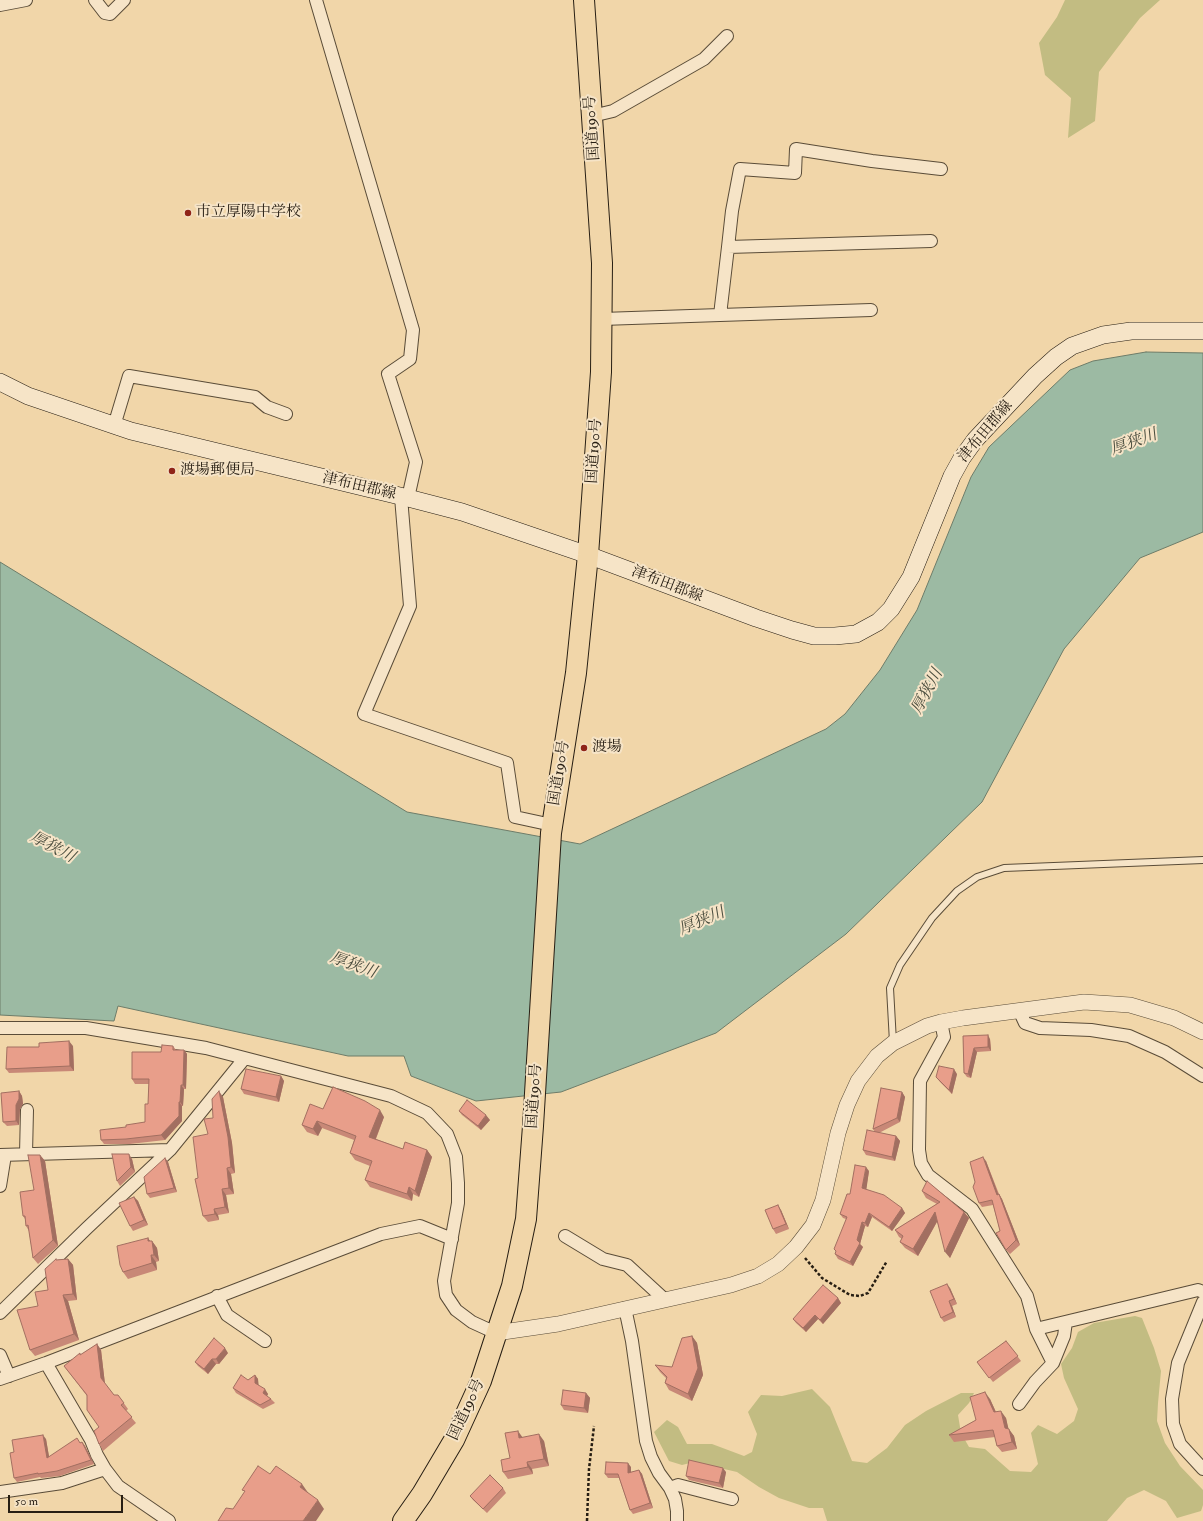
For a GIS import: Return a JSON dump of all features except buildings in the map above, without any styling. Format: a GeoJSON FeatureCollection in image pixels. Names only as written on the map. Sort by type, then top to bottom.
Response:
{"type":"FeatureCollection","features":[{"type":"Feature","properties":{"kind":"highway","name":"国道190号"},"geometry":{"type":"LineString","coordinates":[[403,1521],[422,1494],[454,1440],[482,1381],[512,1286],[526,1219],[552,829],[576,673],[588,555],[601,372],[602,263],[584,0]]}},
{"type":"Feature","properties":{"kind":"main road","name":"津布田郡線"},"geometry":{"type":"LineString","coordinates":[[0,382],[28,396],[114,426],[462,512],[588,555],[749,616],[814,636],[835,636],[856,634],[878,622],[891,608],[910,577],[952,476],[962,458],[975,440],[1035,376],[1056,357],[1072,346],[1104,335],[1131,331],[1203,331]]}},
{"type":"Feature","properties":{"kind":"street"},"geometry":{"type":"LineString","coordinates":[[0,5],[26,0]]}},
{"type":"Feature","properties":{"kind":"street"},"geometry":{"type":"LineString","coordinates":[[95,0],[105,13],[110,14],[124,0]]}},
{"type":"Feature","properties":{"kind":"street"},"geometry":{"type":"LineString","coordinates":[[316,0],[413,330],[410,359],[388,374],[416,462],[404,497],[410,606],[364,714],[507,763],[515,817],[552,829]]}},
{"type":"Feature","properties":{"kind":"street"},"geometry":{"type":"LineString","coordinates":[[592,116],[613,111],[704,59],[727,36]]}},
{"type":"Feature","properties":{"kind":"street"},"geometry":{"type":"LineString","coordinates":[[720,315],[728,247],[740,169],[795,173],[796,149],[872,161],[940,169]]}},
{"type":"Feature","properties":{"kind":"street"},"geometry":{"type":"LineString","coordinates":[[728,247],[931,241]]}},
{"type":"Feature","properties":{"kind":"street"},"geometry":{"type":"LineString","coordinates":[[602,319],[871,310]]}},
{"type":"Feature","properties":{"kind":"street"},"geometry":{"type":"LineString","coordinates":[[114,426],[129,376],[256,397],[267,407],[286,414]]}},
{"type":"Feature","properties":{"kind":"street"},"geometry":{"type":"LineString","coordinates":[[0,1028],[86,1028],[206,1048],[391,1096],[427,1113],[446,1134],[456,1157],[458,1203],[444,1281],[446,1295],[456,1310],[472,1322],[496,1333],[558,1324],[731,1285],[758,1276],[778,1264],[796,1247],[813,1225],[823,1200],[838,1133],[847,1105],[858,1081],[877,1056],[893,1043],[926,1026],[941,1022],[1019,1010],[1084,1002],[1130,1005],[1174,1018],[1203,1032]]}},
{"type":"Feature","properties":{"kind":"street"},"geometry":{"type":"LineString","coordinates":[[1019,1010],[1025,1023],[1040,1028],[1091,1030],[1129,1036],[1165,1052],[1203,1076]]}},
{"type":"Feature","properties":{"kind":"street"},"geometry":{"type":"LineString","coordinates":[[941,1022],[944,1037],[920,1081],[918,1150],[921,1163],[928,1175],[972,1209],[1027,1296],[1036,1329],[1053,1363]]}},
{"type":"Feature","properties":{"kind":"street"},"geometry":{"type":"LineString","coordinates":[[0,1313],[86,1228],[170,1150],[244,1059]]}},
{"type":"Feature","properties":{"kind":"street"},"geometry":{"type":"LineString","coordinates":[[26,1154],[27,1110]]}},
{"type":"Feature","properties":{"kind":"street"},"geometry":{"type":"LineString","coordinates":[[0,1186],[2,1155],[170,1150]]}},
{"type":"Feature","properties":{"kind":"street"},"geometry":{"type":"LineString","coordinates":[[0,1355],[5,1378],[217,1296],[293,1269],[381,1234],[420,1226],[452,1239]]}},
{"type":"Feature","properties":{"kind":"street"},"geometry":{"type":"LineString","coordinates":[[565,1236],[604,1259],[627,1266],[664,1300]]}},
{"type":"Feature","properties":{"kind":"street"},"geometry":{"type":"LineString","coordinates":[[1036,1329],[1198,1290],[1203,1292]]}},
{"type":"Feature","properties":{"kind":"street"},"geometry":{"type":"LineString","coordinates":[[217,1296],[227,1315],[266,1341]]}},
{"type":"Feature","properties":{"kind":"street"},"geometry":{"type":"LineString","coordinates":[[1203,1302],[1178,1363],[1172,1399],[1173,1424],[1180,1444],[1203,1470]]}},
{"type":"Feature","properties":{"kind":"street"},"geometry":{"type":"LineString","coordinates":[[625,1308],[632,1341],[646,1441],[651,1457],[675,1499],[677,1521]]}},
{"type":"Feature","properties":{"kind":"street"},"geometry":{"type":"LineString","coordinates":[[1019,1404],[1035,1382],[1053,1363],[1064,1336],[1066,1322]]}},
{"type":"Feature","properties":{"kind":"street"},"geometry":{"type":"LineString","coordinates":[[46,1363],[91,1440],[105,1469],[118,1486],[168,1521]]}},
{"type":"Feature","properties":{"kind":"street"},"geometry":{"type":"LineString","coordinates":[[0,1492],[62,1483],[105,1469]]}},
{"type":"Feature","properties":{"kind":"street"},"geometry":{"type":"LineString","coordinates":[[670,1488],[678,1485],[732,1499]]}},
{"type":"Feature","properties":{"kind":"lane"},"geometry":{"type":"LineString","coordinates":[[893,1043],[890,988],[900,965],[932,918],[957,891],[977,877],[1004,868],[1203,860]]}},
{"type":"Feature","properties":{"kind":"path"},"geometry":{"type":"LineString","coordinates":[[796,1247],[822,1278],[850,1295],[860,1296],[868,1293],[887,1261]]}},
{"type":"Feature","properties":{"kind":"path"},"geometry":{"type":"LineString","coordinates":[[587,1521],[589,1469],[594,1426]]}},
{"type":"Feature","properties":{"kind":"shaded area"},"geometry":{"type":"Polygon","coordinates":[[[1065,0],[1160,0],[1140,18],[1099,72],[1095,121],[1068,138],[1071,98],[1045,75],[1039,43],[1057,17],[1065,0]]]}},
{"type":"Feature","properties":{"kind":"shaded area"},"geometry":{"type":"Polygon","coordinates":[[[1135,1316],[1142,1318],[1161,1371],[1157,1421],[1165,1443],[1180,1466],[1203,1490],[1203,1505],[1201,1511],[1177,1518],[1166,1501],[1144,1490],[1127,1498],[1107,1521],[827,1521],[823,1508],[809,1508],[779,1498],[737,1472],[694,1462],[682,1465],[669,1461],[654,1432],[667,1420],[678,1427],[687,1444],[712,1444],[744,1456],[752,1452],[757,1434],[748,1412],[761,1395],[782,1396],[812,1389],[830,1407],[852,1461],[867,1463],[887,1448],[905,1425],[926,1411],[961,1393],[974,1393],[969,1403],[958,1415],[961,1433],[969,1447],[985,1449],[1010,1471],[1031,1472],[1038,1464],[1031,1433],[1038,1425],[1057,1434],[1074,1421],[1078,1409],[1064,1378],[1061,1364],[1072,1348],[1078,1332],[1094,1323],[1135,1316]]]}},
{"type":"Feature","properties":{"kind":"water","name":"厚狭川"},"geometry":{"type":"Polygon","coordinates":[[[1146,352],[1203,353],[1203,532],[1140,558],[1064,649],[982,802],[846,934],[716,1033],[561,1092],[476,1101],[411,1076],[404,1056],[348,1056],[118,1006],[114,1021],[0,1015],[0,562],[407,812],[580,844],[826,729],[845,714],[880,670],[917,610],[971,477],[989,447],[1070,370],[1093,361],[1146,352]]]}},
{"type":"Feature","properties":{"kind":"place","name":"市立厚陽中学校"},"geometry":{"type":"Point","coordinates":[188,213]}},
{"type":"Feature","properties":{"kind":"place","name":"渡場郵便局"},"geometry":{"type":"Point","coordinates":[172,471]}},
{"type":"Feature","properties":{"kind":"place","name":"渡場"},"geometry":{"type":"Point","coordinates":[584,748]}}]}
